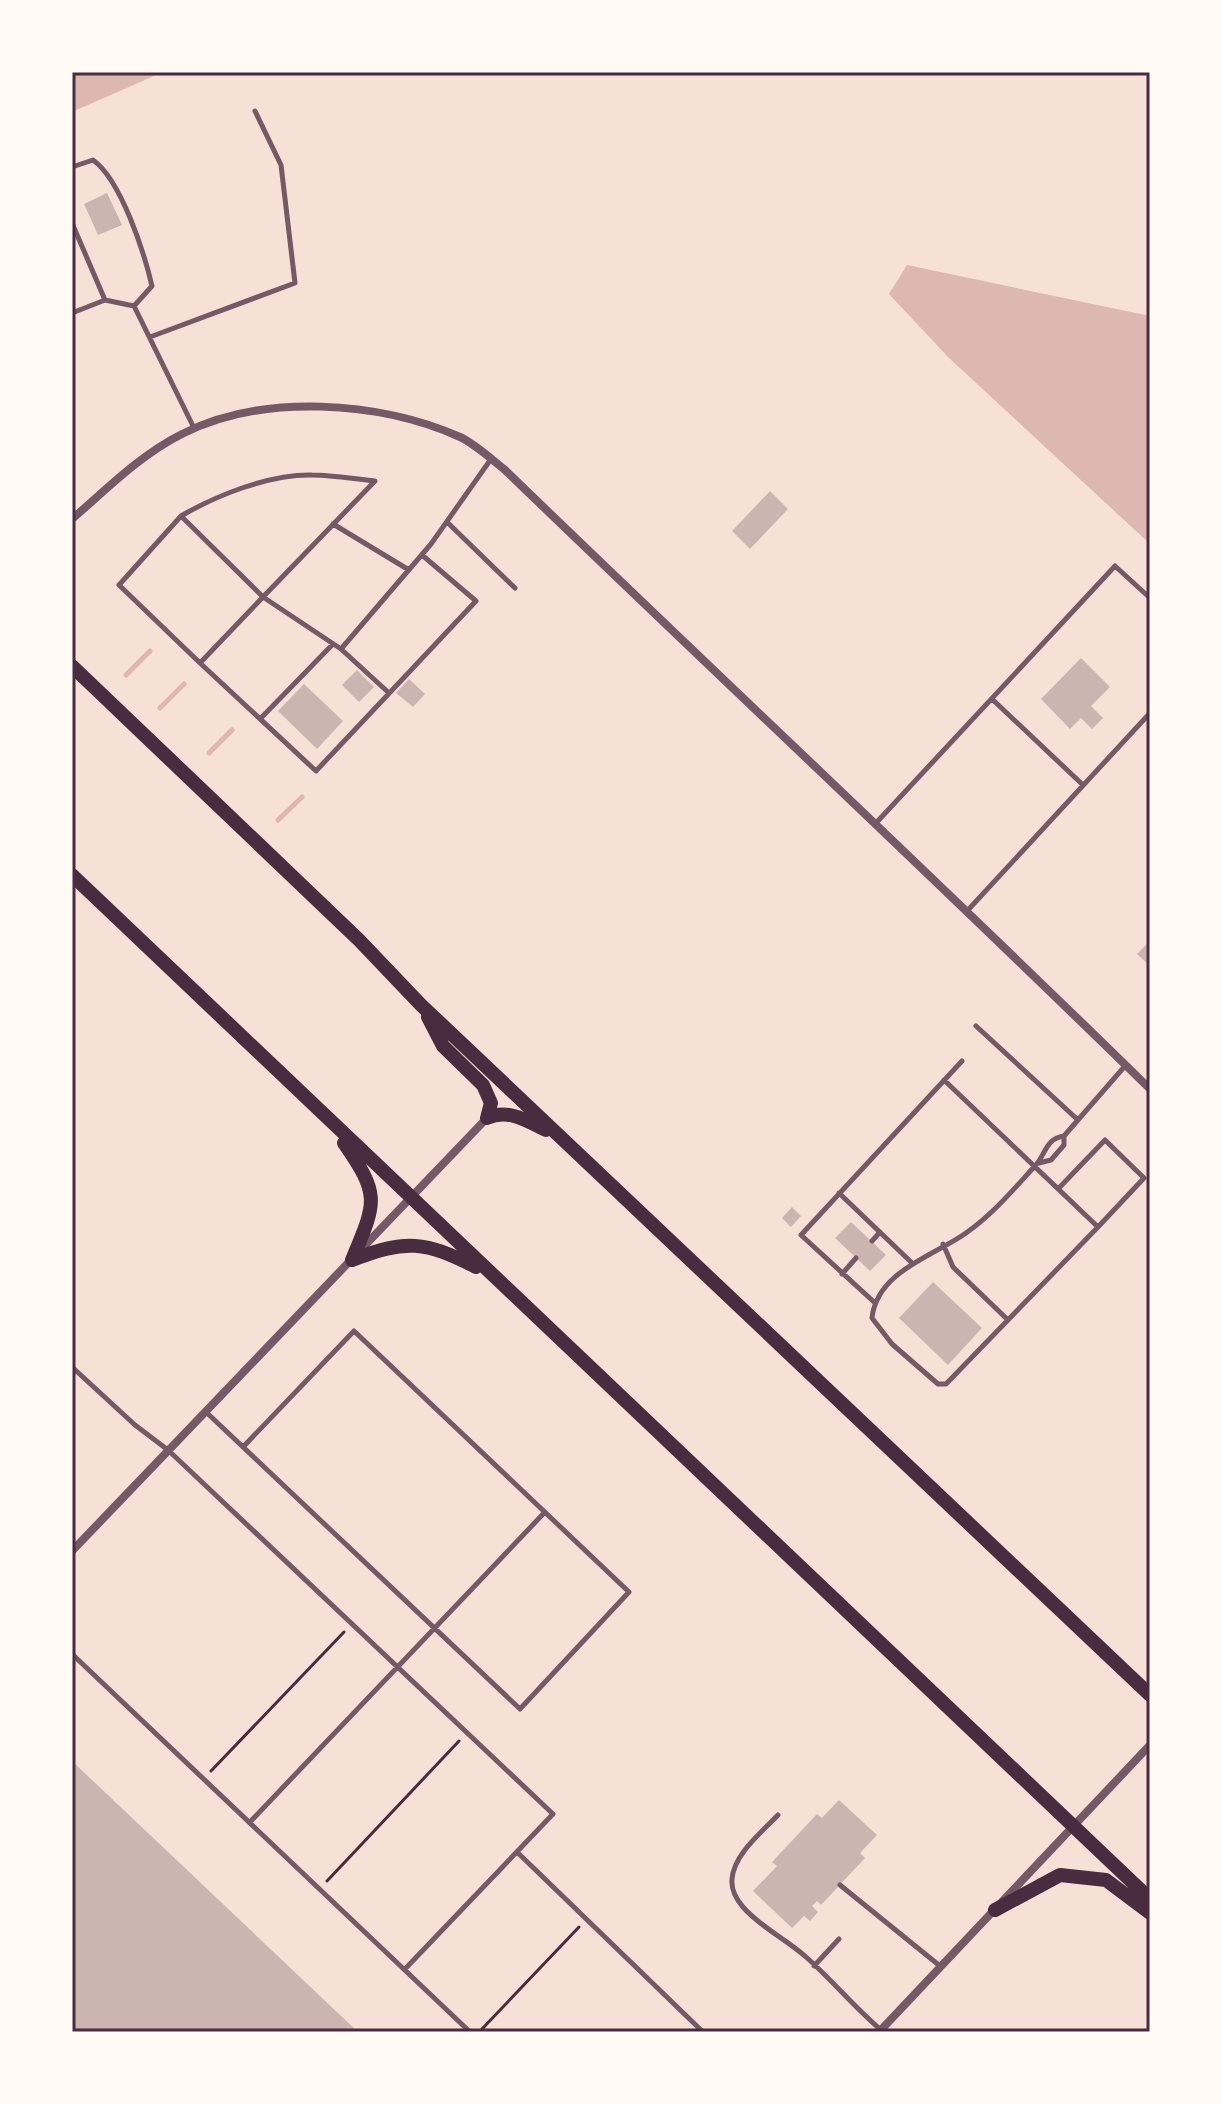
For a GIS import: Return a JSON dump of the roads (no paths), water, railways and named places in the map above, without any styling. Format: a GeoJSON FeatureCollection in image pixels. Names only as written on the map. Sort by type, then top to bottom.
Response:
{"type":"FeatureCollection","features":[{"type":"Feature","properties":{"kind":"main road"},"geometry":{"type":"LineString","coordinates":[[72,666],[359,940],[421,1005],[1150,1695]]}},
{"type":"Feature","properties":{"kind":"main road"},"geometry":{"type":"LineString","coordinates":[[72,875],[1150,1899]]}},
{"type":"Feature","properties":{"kind":"main road"},"geometry":{"type":"LineString","coordinates":[[421,1005],[443,1046],[483,1085],[491,1103],[487,1118]]}},
{"type":"Feature","properties":{"kind":"main road"},"geometry":{"type":"LineString","coordinates":[[487,1118],[497,1113],[515,1115],[560,1136]]}},
{"type":"Feature","properties":{"kind":"main road"},"geometry":{"type":"LineString","coordinates":[[330,1123],[369,1179],[373,1210],[352,1260]]}},
{"type":"Feature","properties":{"kind":"main road"},"geometry":{"type":"LineString","coordinates":[[352,1260],[393,1244],[443,1250],[488,1273]]}},
{"type":"Feature","properties":{"kind":"main road"},"geometry":{"type":"LineString","coordinates":[[995,1910],[1060,1875],[1106,1880],[1150,1913]]}},
{"type":"Feature","properties":{"kind":"street"},"geometry":{"type":"LineString","coordinates":[[72,519],[149,452],[194,429],[248,412],[307,405],[391,413],[462,438],[491,459],[968,910],[1150,1089]]}},
{"type":"Feature","properties":{"kind":"street"},"geometry":{"type":"LineString","coordinates":[[72,1551],[487,1118]]}},
{"type":"Feature","properties":{"kind":"street"},"geometry":{"type":"LineString","coordinates":[[880,2031],[1150,1745]]}},
{"type":"Feature","properties":{"kind":"lane"},"geometry":{"type":"LineString","coordinates":[[150,337],[295,283],[281,165],[255,111]]}},
{"type":"Feature","properties":{"kind":"lane"},"geometry":{"type":"LineString","coordinates":[[72,167],[93,160],[107,170],[146,261],[152,286],[134,306]]}},
{"type":"Feature","properties":{"kind":"lane"},"geometry":{"type":"LineString","coordinates":[[72,223],[105,300]]}},
{"type":"Feature","properties":{"kind":"lane"},"geometry":{"type":"LineString","coordinates":[[72,313],[105,300],[134,306]]}},
{"type":"Feature","properties":{"kind":"lane"},"geometry":{"type":"LineString","coordinates":[[134,306],[194,429]]}},
{"type":"Feature","properties":{"kind":"lane"},"geometry":{"type":"LineString","coordinates":[[341,649],[422,555],[491,459]]}},
{"type":"Feature","properties":{"kind":"lane"},"geometry":{"type":"LineString","coordinates":[[200,663],[375,481],[310,475],[281,478],[200,505],[181,516],[119,585],[200,663],[316,771],[476,601],[422,555]]}},
{"type":"Feature","properties":{"kind":"lane"},"geometry":{"type":"LineString","coordinates":[[181,516],[263,597],[341,649],[389,693]]}},
{"type":"Feature","properties":{"kind":"lane"},"geometry":{"type":"LineString","coordinates":[[447,522],[515,588]]}},
{"type":"Feature","properties":{"kind":"lane"},"geometry":{"type":"LineString","coordinates":[[333,524],[409,570]]}},
{"type":"Feature","properties":{"kind":"lane"},"geometry":{"type":"LineString","coordinates":[[875,825],[1115,566],[1150,598]]}},
{"type":"Feature","properties":{"kind":"lane"},"geometry":{"type":"LineString","coordinates":[[260,719],[333,644]]}},
{"type":"Feature","properties":{"kind":"lane"},"geometry":{"type":"LineString","coordinates":[[992,699],[1083,785]]}},
{"type":"Feature","properties":{"kind":"lane"},"geometry":{"type":"LineString","coordinates":[[968,910],[1150,713]]}},
{"type":"Feature","properties":{"kind":"lane"},"geometry":{"type":"LineString","coordinates":[[976,1026],[1078,1120]]}},
{"type":"Feature","properties":{"kind":"lane"},"geometry":{"type":"LineString","coordinates":[[874,1302],[801,1235],[962,1061]]}},
{"type":"Feature","properties":{"kind":"lane"},"geometry":{"type":"LineString","coordinates":[[1037,1165],[1051,1160],[1064,1145],[1064,1136],[1126,1065]]}},
{"type":"Feature","properties":{"kind":"lane"},"geometry":{"type":"LineString","coordinates":[[944,1080],[1037,1165],[1098,1227]]}},
{"type":"Feature","properties":{"kind":"lane"},"geometry":{"type":"LineString","coordinates":[[1058,1189],[1105,1140],[1144,1178],[946,1384],[938,1384],[892,1344],[872,1318],[874,1302],[911,1262],[964,1235],[986,1217],[1037,1165],[1044,1149],[1056,1137],[1064,1136]]}},
{"type":"Feature","properties":{"kind":"lane"},"geometry":{"type":"LineString","coordinates":[[839,1193],[911,1262]]}},
{"type":"Feature","properties":{"kind":"lane"},"geometry":{"type":"LineString","coordinates":[[872,1241],[880,1232]]}},
{"type":"Feature","properties":{"kind":"lane"},"geometry":{"type":"LineString","coordinates":[[943,1244],[953,1267],[1008,1320]]}},
{"type":"Feature","properties":{"kind":"lane"},"geometry":{"type":"LineString","coordinates":[[842,1274],[856,1258]]}},
{"type":"Feature","properties":{"kind":"lane"},"geometry":{"type":"LineString","coordinates":[[206,1412],[243,1447],[435,1628],[520,1709],[629,1592],[354,1331],[243,1447]]}},
{"type":"Feature","properties":{"kind":"lane"},"geometry":{"type":"LineString","coordinates":[[72,1367],[135,1425],[168,1450],[553,1814],[405,1969]]}},
{"type":"Feature","properties":{"kind":"lane"},"geometry":{"type":"LineString","coordinates":[[250,1822],[545,1512]]}},
{"type":"Feature","properties":{"kind":"lane"},"geometry":{"type":"LineString","coordinates":[[72,1654],[470,2032]]}},
{"type":"Feature","properties":{"kind":"lane"},"geometry":{"type":"LineString","coordinates":[[778,1815],[742,1854],[732,1882],[736,1898],[744,1909],[814,1966],[880,2031]]}},
{"type":"Feature","properties":{"kind":"lane"},"geometry":{"type":"LineString","coordinates":[[517,1852],[703,2032]]}},
{"type":"Feature","properties":{"kind":"lane"},"geometry":{"type":"LineString","coordinates":[[840,1885],[941,1967]]}},
{"type":"Feature","properties":{"kind":"lane"},"geometry":{"type":"LineString","coordinates":[[814,1966],[839,1939]]}},
{"type":"Feature","properties":{"kind":"waterway"},"geometry":{"type":"LineString","coordinates":[[126,675],[150,651]]}},
{"type":"Feature","properties":{"kind":"waterway"},"geometry":{"type":"LineString","coordinates":[[160,708],[184,684]]}},
{"type":"Feature","properties":{"kind":"waterway"},"geometry":{"type":"LineString","coordinates":[[209,753],[232,730]]}},
{"type":"Feature","properties":{"kind":"waterway"},"geometry":{"type":"LineString","coordinates":[[278,820],[302,797]]}}]}
